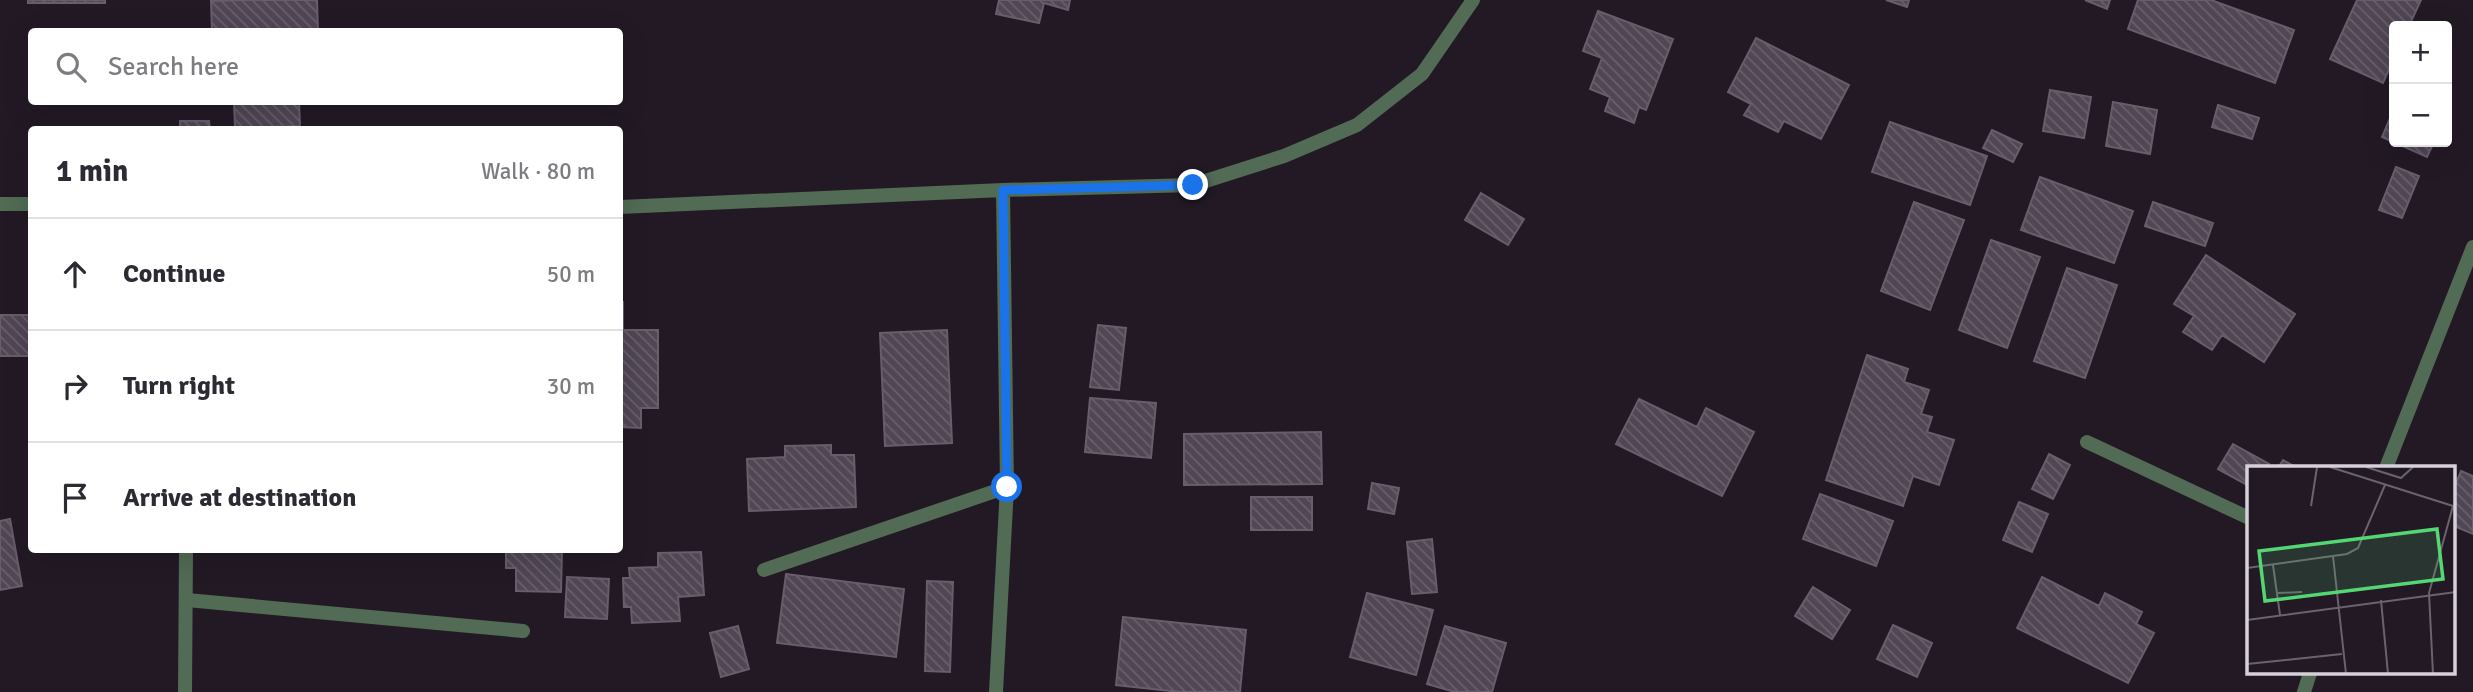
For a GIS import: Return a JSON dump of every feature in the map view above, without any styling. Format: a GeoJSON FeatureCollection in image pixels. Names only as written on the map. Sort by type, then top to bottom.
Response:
{"type":"FeatureCollection","features":[{"type":"Feature","properties":{"kind":"street"},"geometry":{"type":"LineString","coordinates":[[623,207],[1003,190],[1193,185],[1284,156],[1357,125],[1422,74],[1473,0]]}},
{"type":"Feature","properties":{"kind":"street"},"geometry":{"type":"LineString","coordinates":[[996,692],[1007,487],[1003,190]]}},
{"type":"Feature","properties":{"kind":"street"},"geometry":{"type":"LineString","coordinates":[[0,204],[28,204]]}},
{"type":"Feature","properties":{"kind":"street"},"geometry":{"type":"LineString","coordinates":[[2387,466],[2473,247]]}},
{"type":"Feature","properties":{"kind":"street"},"geometry":{"type":"LineString","coordinates":[[2087,442],[2247,517]]}},
{"type":"Feature","properties":{"kind":"street"},"geometry":{"type":"LineString","coordinates":[[764,569],[1007,487]]}},
{"type":"Feature","properties":{"kind":"street"},"geometry":{"type":"LineString","coordinates":[[185,692],[186,553]]}},
{"type":"Feature","properties":{"kind":"street"},"geometry":{"type":"LineString","coordinates":[[187,600],[523,631]]}},
{"type":"Feature","properties":{"kind":"street"},"geometry":{"type":"LineString","coordinates":[[2304,692],[2310,674]]}},
{"type":"Feature","properties":{"kind":"building"},"geometry":{"type":"Polygon","coordinates":[[[28,0],[105,0],[105,3],[28,3],[28,0]]]}},
{"type":"Feature","properties":{"kind":"building"},"geometry":{"type":"Polygon","coordinates":[[[317,0],[318,28],[212,28],[211,1],[317,0]]]}},
{"type":"Feature","properties":{"kind":"building"},"geometry":{"type":"Polygon","coordinates":[[[999,0],[1070,0],[1068,10],[1044,3],[1039,23],[996,14],[999,0]]]}},
{"type":"Feature","properties":{"kind":"building"},"geometry":{"type":"Polygon","coordinates":[[[1886,0],[1909,0],[1907,7],[1886,0]]]}},
{"type":"Feature","properties":{"kind":"building"},"geometry":{"type":"Polygon","coordinates":[[[2085,0],[2110,0],[2107,9],[2085,0]]]}},
{"type":"Feature","properties":{"kind":"building"},"geometry":{"type":"Polygon","coordinates":[[[2138,0],[2211,0],[2294,30],[2275,83],[2128,29],[2138,0]]]}},
{"type":"Feature","properties":{"kind":"building"},"geometry":{"type":"Polygon","coordinates":[[[2357,0],[2421,0],[2411,21],[2389,21],[2389,69],[2383,83],[2330,59],[2357,0]]]}},
{"type":"Feature","properties":{"kind":"building"},"geometry":{"type":"Polygon","coordinates":[[[1598,11],[1673,39],[1646,110],[1639,107],[1634,123],[1605,111],[1610,97],[1590,89],[1602,58],[1583,51],[1598,11]]]}},
{"type":"Feature","properties":{"kind":"building"},"geometry":{"type":"Polygon","coordinates":[[[1756,38],[1849,85],[1821,139],[1784,121],[1778,132],[1744,115],[1751,104],[1728,92],[1756,38]]]}},
{"type":"Feature","properties":{"kind":"building"},"geometry":{"type":"Polygon","coordinates":[[[2050,90],[2091,97],[2084,138],[2043,131],[2050,90]]]}},
{"type":"Feature","properties":{"kind":"building"},"geometry":{"type":"Polygon","coordinates":[[[2113,102],[2157,110],[2150,154],[2106,146],[2113,102]]]}},
{"type":"Feature","properties":{"kind":"building"},"geometry":{"type":"Polygon","coordinates":[[[234,105],[299,105],[300,126],[235,126],[234,105]]]}},
{"type":"Feature","properties":{"kind":"building"},"geometry":{"type":"Polygon","coordinates":[[[2218,105],[2259,118],[2252,139],[2212,127],[2218,105]]]}},
{"type":"Feature","properties":{"kind":"building"},"geometry":{"type":"Polygon","coordinates":[[[180,121],[209,121],[210,126],[180,126],[180,121]]]}},
{"type":"Feature","properties":{"kind":"building"},"geometry":{"type":"Polygon","coordinates":[[[2389,121],[2389,140],[2382,137],[2389,121]]]}},
{"type":"Feature","properties":{"kind":"building"},"geometry":{"type":"Polygon","coordinates":[[[1890,122],[1987,156],[1970,205],[1872,172],[1890,122]]]}},
{"type":"Feature","properties":{"kind":"building"},"geometry":{"type":"Polygon","coordinates":[[[1992,130],[2022,144],[2013,162],[1983,148],[1992,130]]]}},
{"type":"Feature","properties":{"kind":"building"},"geometry":{"type":"Polygon","coordinates":[[[2404,147],[2432,147],[2427,157],[2404,147]]]}},
{"type":"Feature","properties":{"kind":"building"},"geometry":{"type":"Polygon","coordinates":[[[2396,167],[2419,176],[2402,218],[2379,210],[2396,167]]]}},
{"type":"Feature","properties":{"kind":"building"},"geometry":{"type":"Polygon","coordinates":[[[2040,177],[2133,211],[2114,263],[2021,230],[2040,177]]]}},
{"type":"Feature","properties":{"kind":"building"},"geometry":{"type":"Polygon","coordinates":[[[1481,193],[1524,219],[1508,245],[1465,220],[1481,193]]]}},
{"type":"Feature","properties":{"kind":"building"},"geometry":{"type":"Polygon","coordinates":[[[1914,202],[1964,220],[1930,310],[1881,291],[1914,202]]]}},
{"type":"Feature","properties":{"kind":"building"},"geometry":{"type":"Polygon","coordinates":[[[2153,202],[2213,223],[2205,246],[2145,226],[2153,202]]]}},
{"type":"Feature","properties":{"kind":"building"},"geometry":{"type":"Polygon","coordinates":[[[1991,240],[2040,257],[2007,348],[1959,330],[1991,240]]]}},
{"type":"Feature","properties":{"kind":"building"},"geometry":{"type":"Polygon","coordinates":[[[2206,255],[2295,314],[2264,362],[2222,335],[2212,350],[2183,332],[2194,316],[2174,304],[2206,255]]]}},
{"type":"Feature","properties":{"kind":"building"},"geometry":{"type":"Polygon","coordinates":[[[2067,268],[2117,285],[2085,378],[2034,361],[2067,268]]]}},
{"type":"Feature","properties":{"kind":"building"},"geometry":{"type":"Polygon","coordinates":[[[0,315],[28,315],[28,356],[0,356],[0,315]]]}},
{"type":"Feature","properties":{"kind":"building"},"geometry":{"type":"Polygon","coordinates":[[[1098,325],[1126,328],[1119,390],[1090,387],[1098,325]]]}},
{"type":"Feature","properties":{"kind":"building"},"geometry":{"type":"Polygon","coordinates":[[[623,330],[658,330],[658,408],[641,408],[641,428],[623,427],[623,330]]]}},
{"type":"Feature","properties":{"kind":"building"},"geometry":{"type":"Polygon","coordinates":[[[623,330],[658,330],[658,408],[641,408],[641,428],[623,427],[623,330]]]}},
{"type":"Feature","properties":{"kind":"building"},"geometry":{"type":"Polygon","coordinates":[[[947,330],[952,443],[885,446],[880,333],[947,330]]]}},
{"type":"Feature","properties":{"kind":"building"},"geometry":{"type":"Polygon","coordinates":[[[1867,355],[1908,369],[1904,382],[1929,390],[1921,414],[1932,417],[1927,432],[1954,440],[1939,485],[1913,476],[1903,506],[1826,480],[1867,355]]]}},
{"type":"Feature","properties":{"kind":"building"},"geometry":{"type":"Polygon","coordinates":[[[1090,398],[1156,403],[1151,458],[1085,452],[1090,398]]]}},
{"type":"Feature","properties":{"kind":"building"},"geometry":{"type":"Polygon","coordinates":[[[1639,399],[1697,427],[1706,408],[1754,432],[1722,496],[1616,444],[1639,399]]]}},
{"type":"Feature","properties":{"kind":"building"},"geometry":{"type":"Polygon","coordinates":[[[1321,432],[1322,484],[1184,485],[1184,434],[1321,432]]]}},
{"type":"Feature","properties":{"kind":"building"},"geometry":{"type":"Polygon","coordinates":[[[2233,444],[2269,464],[2247,466],[2247,485],[2218,469],[2233,444]]]}},
{"type":"Feature","properties":{"kind":"building"},"geometry":{"type":"Polygon","coordinates":[[[831,445],[831,455],[854,455],[856,507],[749,511],[747,459],[785,457],[785,446],[831,445]]]}},
{"type":"Feature","properties":{"kind":"building"},"geometry":{"type":"Polygon","coordinates":[[[2049,454],[2070,465],[2053,499],[2032,489],[2049,454]]]}},
{"type":"Feature","properties":{"kind":"building"},"geometry":{"type":"Polygon","coordinates":[[[2283,460],[2294,466],[2279,466],[2283,460]]]}},
{"type":"Feature","properties":{"kind":"building"},"geometry":{"type":"Polygon","coordinates":[[[2461,471],[2473,476],[2473,534],[2456,527],[2456,483],[2461,471]]]}},
{"type":"Feature","properties":{"kind":"building"},"geometry":{"type":"Polygon","coordinates":[[[1372,483],[1399,488],[1394,514],[1368,509],[1372,483]]]}},
{"type":"Feature","properties":{"kind":"building"},"geometry":{"type":"Polygon","coordinates":[[[1820,494],[1893,521],[1876,566],[1803,539],[1820,494]]]}},
{"type":"Feature","properties":{"kind":"building"},"geometry":{"type":"Polygon","coordinates":[[[1251,497],[1312,497],[1312,530],[1251,530],[1251,497]]]}},
{"type":"Feature","properties":{"kind":"building"},"geometry":{"type":"Polygon","coordinates":[[[2019,502],[2048,514],[2032,552],[2003,540],[2019,502]]]}},
{"type":"Feature","properties":{"kind":"building"},"geometry":{"type":"Polygon","coordinates":[[[10,519],[22,586],[0,590],[0,521],[10,519]]]}},
{"type":"Feature","properties":{"kind":"building"},"geometry":{"type":"Polygon","coordinates":[[[1432,539],[1437,592],[1412,594],[1407,542],[1432,539]]]}},
{"type":"Feature","properties":{"kind":"building"},"geometry":{"type":"Polygon","coordinates":[[[701,552],[704,595],[678,597],[680,621],[632,623],[631,607],[624,607],[623,578],[630,578],[629,568],[658,567],[658,553],[701,552]]]}},
{"type":"Feature","properties":{"kind":"building"},"geometry":{"type":"Polygon","coordinates":[[[506,553],[562,553],[561,592],[516,591],[516,568],[506,568],[506,553]]]}},
{"type":"Feature","properties":{"kind":"building"},"geometry":{"type":"Polygon","coordinates":[[[786,574],[904,589],[896,657],[777,643],[786,574]]]}},
{"type":"Feature","properties":{"kind":"building"},"geometry":{"type":"Polygon","coordinates":[[[567,577],[609,579],[607,619],[565,617],[567,577]]]}},
{"type":"Feature","properties":{"kind":"building"},"geometry":{"type":"Polygon","coordinates":[[[2042,577],[2099,606],[2105,593],[2142,612],[2136,624],[2154,633],[2128,683],[2017,628],[2042,577]]]}},
{"type":"Feature","properties":{"kind":"building"},"geometry":{"type":"Polygon","coordinates":[[[927,581],[953,582],[950,672],[925,671],[927,581]]]}},
{"type":"Feature","properties":{"kind":"building"},"geometry":{"type":"Polygon","coordinates":[[[1813,587],[1850,610],[1832,639],[1795,616],[1813,587]]]}},
{"type":"Feature","properties":{"kind":"building"},"geometry":{"type":"Polygon","coordinates":[[[1367,593],[1433,610],[1416,675],[1350,657],[1367,593]]]}},
{"type":"Feature","properties":{"kind":"building"},"geometry":{"type":"Polygon","coordinates":[[[1123,617],[1246,630],[1240,692],[1180,692],[1116,685],[1123,617]]]}},
{"type":"Feature","properties":{"kind":"building"},"geometry":{"type":"Polygon","coordinates":[[[1893,625],[1932,643],[1917,677],[1877,659],[1893,625]]]}},
{"type":"Feature","properties":{"kind":"building"},"geometry":{"type":"Polygon","coordinates":[[[738,626],[749,669],[721,677],[710,633],[738,626]]]}},
{"type":"Feature","properties":{"kind":"building"},"geometry":{"type":"Polygon","coordinates":[[[1445,626],[1506,643],[1492,692],[1455,692],[1427,684],[1445,626]]]}},
{"type":"Feature","properties":{"kind":"route"},"geometry":{"type":"LineString","coordinates":[[1007,487],[1003,190],[1193,185]]}}]}
